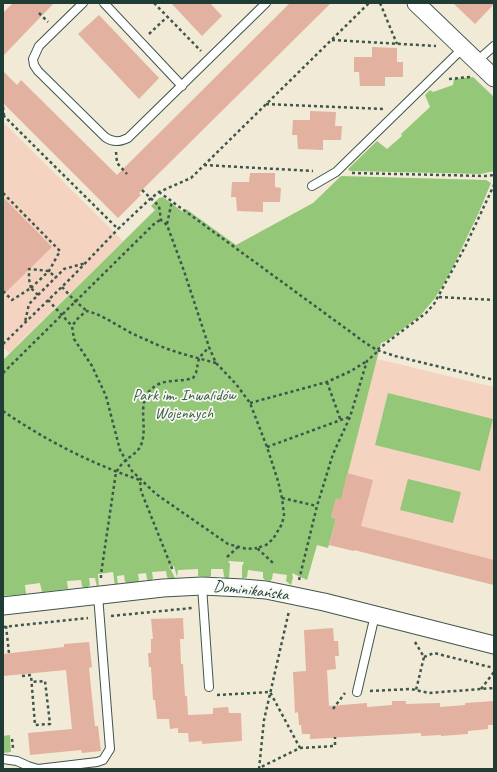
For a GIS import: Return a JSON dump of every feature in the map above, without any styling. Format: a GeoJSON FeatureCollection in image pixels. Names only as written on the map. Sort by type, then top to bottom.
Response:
{"type":"FeatureCollection","features":[{"type":"Feature","properties":{"kind":"street"},"geometry":{"type":"LineString","coordinates":[[416,3],[493,76]]}},
{"type":"Feature","properties":{"kind":"street","name":"Dominikańska"},"geometry":{"type":"LineString","coordinates":[[3,606],[179,587],[202,586],[266,590],[375,615],[494,645]]}},
{"type":"Feature","properties":{"kind":"lane"},"geometry":{"type":"LineString","coordinates":[[83,3],[39,46],[33,59],[34,65],[38,71],[106,137],[115,142],[128,138],[266,3]]}},
{"type":"Feature","properties":{"kind":"lane"},"geometry":{"type":"LineString","coordinates":[[104,3],[182,86]]}},
{"type":"Feature","properties":{"kind":"lane"},"geometry":{"type":"LineString","coordinates":[[477,62],[494,46]]}},
{"type":"Feature","properties":{"kind":"lane"},"geometry":{"type":"LineString","coordinates":[[312,186],[336,172],[463,48]]}},
{"type":"Feature","properties":{"kind":"lane"},"geometry":{"type":"LineString","coordinates":[[202,586],[209,687]]}},
{"type":"Feature","properties":{"kind":"lane"},"geometry":{"type":"LineString","coordinates":[[3,759],[17,761],[28,766],[38,768],[97,762],[103,760],[110,749],[101,595]]}},
{"type":"Feature","properties":{"kind":"lane"},"geometry":{"type":"LineString","coordinates":[[357,692],[375,615]]}},
{"type":"Feature","properties":{"kind":"path"},"geometry":{"type":"LineString","coordinates":[[154,3],[209,59]]}},
{"type":"Feature","properties":{"kind":"path"},"geometry":{"type":"LineString","coordinates":[[3,344],[150,199],[159,192],[191,178],[369,3]]}},
{"type":"Feature","properties":{"kind":"path"},"geometry":{"type":"LineString","coordinates":[[380,3],[397,44]]}},
{"type":"Feature","properties":{"kind":"path"},"geometry":{"type":"LineString","coordinates":[[141,42],[167,17]]}},
{"type":"Feature","properties":{"kind":"path"},"geometry":{"type":"LineString","coordinates":[[331,40],[463,48]]}},
{"type":"Feature","properties":{"kind":"path"},"geometry":{"type":"LineString","coordinates":[[429,81],[493,76]]}},
{"type":"Feature","properties":{"kind":"path"},"geometry":{"type":"LineString","coordinates":[[266,104],[399,110]]}},
{"type":"Feature","properties":{"kind":"path"},"geometry":{"type":"LineString","coordinates":[[3,107],[4,115],[118,229]]}},
{"type":"Feature","properties":{"kind":"path"},"geometry":{"type":"LineString","coordinates":[[115,142],[117,163],[127,174]]}},
{"type":"Feature","properties":{"kind":"path"},"geometry":{"type":"LineString","coordinates":[[250,403],[327,382],[351,371],[367,361],[377,350],[426,313],[439,297],[466,245],[494,185]]}},
{"type":"Feature","properties":{"kind":"path"},"geometry":{"type":"LineString","coordinates":[[48,300],[72,326],[74,339],[92,366],[106,396],[120,450],[140,480],[156,494],[228,544],[238,547],[257,548],[266,545],[273,539],[282,524],[284,515],[282,498],[267,447],[250,403],[236,384],[216,363],[209,347],[167,224],[162,220],[159,206],[142,190]]}},
{"type":"Feature","properties":{"kind":"path"},"geometry":{"type":"LineString","coordinates":[[3,192],[60,251],[49,271],[31,288],[12,300],[3,291]]}},
{"type":"Feature","properties":{"kind":"path"},"geometry":{"type":"LineString","coordinates":[[159,192],[377,350],[494,380]]}},
{"type":"Feature","properties":{"kind":"path"},"geometry":{"type":"LineString","coordinates":[[167,224],[172,202]]}},
{"type":"Feature","properties":{"kind":"path"},"geometry":{"type":"LineString","coordinates":[[3,373],[156,222],[162,220]]}},
{"type":"Feature","properties":{"kind":"path"},"geometry":{"type":"LineString","coordinates":[[25,323],[29,304],[64,269],[86,263]]}},
{"type":"Feature","properties":{"kind":"path"},"geometry":{"type":"LineString","coordinates":[[38,295],[31,288],[29,269],[49,271],[56,278]]}},
{"type":"Feature","properties":{"kind":"path"},"geometry":{"type":"LineString","coordinates":[[62,287],[75,301],[88,311],[108,318],[125,330],[176,352],[216,363]]}},
{"type":"Feature","properties":{"kind":"path"},"geometry":{"type":"LineString","coordinates":[[439,297],[494,300]]}},
{"type":"Feature","properties":{"kind":"path"},"geometry":{"type":"LineString","coordinates":[[72,326],[79,317],[88,311]]}},
{"type":"Feature","properties":{"kind":"path"},"geometry":{"type":"LineString","coordinates":[[101,595],[101,574],[116,472],[126,460],[135,454],[142,443],[144,430],[143,410],[147,395],[156,386],[163,382],[193,378],[196,373],[199,358],[209,347]]}},
{"type":"Feature","properties":{"kind":"path"},"geometry":{"type":"LineString","coordinates":[[301,572],[317,506],[333,454],[350,417],[367,361]]}},
{"type":"Feature","properties":{"kind":"path"},"geometry":{"type":"LineString","coordinates":[[327,382],[341,420]]}},
{"type":"Feature","properties":{"kind":"path"},"geometry":{"type":"LineString","coordinates":[[3,411],[22,424],[87,460],[140,480]]}},
{"type":"Feature","properties":{"kind":"path"},"geometry":{"type":"LineString","coordinates":[[267,447],[350,417]]}},
{"type":"Feature","properties":{"kind":"path"},"geometry":{"type":"LineString","coordinates":[[140,480],[141,491],[179,587]]}},
{"type":"Feature","properties":{"kind":"path"},"geometry":{"type":"LineString","coordinates":[[282,498],[317,506]]}},
{"type":"Feature","properties":{"kind":"path"},"geometry":{"type":"LineString","coordinates":[[228,557],[238,547]]}},
{"type":"Feature","properties":{"kind":"path"},"geometry":{"type":"LineString","coordinates":[[257,548],[273,563]]}},
{"type":"Feature","properties":{"kind":"path"},"geometry":{"type":"LineString","coordinates":[[259,769],[264,720],[290,607]]}},
{"type":"Feature","properties":{"kind":"path"},"geometry":{"type":"LineString","coordinates":[[6,626],[9,653]]}},
{"type":"Feature","properties":{"kind":"path"},"geometry":{"type":"LineString","coordinates":[[424,656],[434,653],[494,668]]}},
{"type":"Feature","properties":{"kind":"path"},"geometry":{"type":"LineString","coordinates":[[480,689],[494,672]]}},
{"type":"Feature","properties":{"kind":"path"},"geometry":{"type":"LineString","coordinates":[[22,676],[31,675],[31,682],[35,725],[50,724],[45,681],[31,682]]}},
{"type":"Feature","properties":{"kind":"path"},"geometry":{"type":"LineString","coordinates":[[209,687],[212,696],[270,692]]}},
{"type":"Feature","properties":{"kind":"path"},"geometry":{"type":"LineString","coordinates":[[333,709],[345,693],[411,689],[429,692],[494,688]]}},
{"type":"Feature","properties":{"kind":"path"},"geometry":{"type":"LineString","coordinates":[[270,692],[300,748]]}},
{"type":"Feature","properties":{"kind":"path"},"geometry":{"type":"LineString","coordinates":[[259,769],[300,748],[335,746],[335,737]]}},
{"type":"Feature","properties":{"kind":"path"},"geometry":{"type":"LineString","coordinates":[[12,739],[13,752]]}},
{"type":"Feature","properties":{"kind":"shaded area"},"geometry":{"type":"Polygon","coordinates":[[[3,122],[123,241],[9,353],[3,347],[3,122]]]}},
{"type":"Feature","properties":{"kind":"shaded area"},"geometry":{"type":"Polygon","coordinates":[[[377,359],[494,387],[494,585],[369,553],[329,545],[336,519],[331,517],[336,498],[341,499],[377,359]]]}},
{"type":"Feature","properties":{"kind":"green space"},"geometry":{"type":"Polygon","coordinates":[[[473,77],[494,97],[494,171],[481,174],[350,171],[348,169],[377,141],[387,149],[402,136],[401,134],[430,107],[425,95],[430,90],[433,92],[453,85],[454,79],[473,77]]]}},
{"type":"Feature","properties":{"kind":"green space","name":"Park im. Inwalidów Wojennych"},"geometry":{"type":"Polygon","coordinates":[[[341,176],[486,180],[491,183],[450,273],[435,298],[420,316],[388,340],[381,343],[341,500],[336,499],[331,517],[336,519],[328,548],[317,545],[307,580],[292,573],[293,577],[291,585],[286,581],[287,575],[273,573],[270,581],[263,578],[263,572],[248,570],[247,577],[242,578],[242,566],[244,562],[228,561],[230,564],[229,578],[225,578],[223,569],[211,569],[211,576],[209,577],[198,576],[198,569],[178,570],[177,577],[174,566],[169,566],[175,578],[169,579],[166,571],[152,572],[153,578],[151,581],[148,581],[146,573],[138,574],[139,580],[137,582],[127,583],[125,582],[124,575],[117,576],[118,585],[115,586],[113,572],[98,574],[99,587],[97,587],[95,578],[89,578],[90,585],[84,588],[81,580],[67,581],[68,589],[42,592],[40,583],[25,585],[26,594],[3,596],[3,360],[155,210],[151,206],[159,198],[163,197],[183,212],[186,209],[236,245],[313,203],[341,176]]]}},
{"type":"Feature","properties":{"kind":"green space"},"geometry":{"type":"Polygon","coordinates":[[[388,393],[493,419],[480,471],[375,445],[388,393]]]}},
{"type":"Feature","properties":{"kind":"green space"},"geometry":{"type":"Polygon","coordinates":[[[408,479],[461,492],[453,523],[400,510],[408,479]]]}},
{"type":"Feature","properties":{"kind":"green space"},"geometry":{"type":"Polygon","coordinates":[[[10,735],[11,752],[3,753],[3,736],[10,735]]]}},
{"type":"Feature","properties":{"kind":"building"},"geometry":{"type":"Polygon","coordinates":[[[13,3],[54,3],[3,56],[3,13],[13,3]]]}},
{"type":"Feature","properties":{"kind":"building"},"geometry":{"type":"Polygon","coordinates":[[[171,3],[210,3],[222,16],[202,36],[171,3]]]}},
{"type":"Feature","properties":{"kind":"building"},"geometry":{"type":"Polygon","coordinates":[[[290,3],[331,3],[139,193],[141,195],[118,218],[3,103],[3,71],[17,85],[21,80],[117,175],[290,3]]]}},
{"type":"Feature","properties":{"kind":"building"},"geometry":{"type":"Polygon","coordinates":[[[453,3],[494,3],[494,4],[475,24],[453,3]]]}},
{"type":"Feature","properties":{"kind":"building"},"geometry":{"type":"Polygon","coordinates":[[[99,15],[159,78],[139,99],[78,34],[99,15]]]}},
{"type":"Feature","properties":{"kind":"building"},"geometry":{"type":"Polygon","coordinates":[[[372,47],[397,48],[397,62],[403,62],[403,77],[385,77],[385,86],[360,86],[359,72],[354,72],[354,57],[372,57],[372,47]]]}},
{"type":"Feature","properties":{"kind":"building"},"geometry":{"type":"Polygon","coordinates":[[[310,111],[336,112],[335,126],[342,126],[341,140],[323,140],[323,150],[298,149],[297,135],[292,135],[293,120],[310,120],[310,111]]]}},
{"type":"Feature","properties":{"kind":"building"},"geometry":{"type":"Polygon","coordinates":[[[250,173],[275,173],[275,187],[281,188],[280,202],[263,202],[263,212],[237,211],[236,197],[231,197],[232,182],[249,182],[250,173]]]}},
{"type":"Feature","properties":{"kind":"building"},"geometry":{"type":"Polygon","coordinates":[[[3,197],[52,247],[3,295],[3,197]]]}},
{"type":"Feature","properties":{"kind":"building"},"geometry":{"type":"Polygon","coordinates":[[[347,473],[373,480],[361,526],[494,560],[494,585],[329,545],[336,519],[331,517],[336,498],[341,500],[347,473]]]}},
{"type":"Feature","properties":{"kind":"building"},"geometry":{"type":"Polygon","coordinates":[[[183,618],[184,639],[180,639],[181,664],[183,664],[188,715],[213,714],[213,708],[228,707],[229,713],[241,713],[242,741],[202,744],[202,741],[189,742],[188,733],[178,733],[178,728],[170,729],[169,719],[157,719],[155,700],[153,700],[151,667],[149,667],[148,653],[151,653],[151,639],[153,639],[151,619],[183,618]]]}},
{"type":"Feature","properties":{"kind":"building"},"geometry":{"type":"Polygon","coordinates":[[[333,628],[334,641],[338,641],[339,656],[335,656],[336,669],[327,670],[329,706],[367,703],[367,707],[392,705],[392,701],[406,701],[406,704],[440,703],[440,707],[465,705],[465,703],[494,701],[494,725],[488,725],[488,729],[468,731],[468,734],[421,736],[421,733],[310,739],[310,734],[302,734],[301,725],[299,725],[298,712],[295,713],[293,672],[306,671],[304,630],[333,628]]]}},
{"type":"Feature","properties":{"kind":"building"},"geometry":{"type":"Polygon","coordinates":[[[89,642],[92,667],[89,668],[95,726],[98,726],[101,751],[82,753],[81,750],[30,755],[28,733],[72,729],[66,670],[3,676],[3,654],[64,647],[64,644],[89,642]]]}}]}
